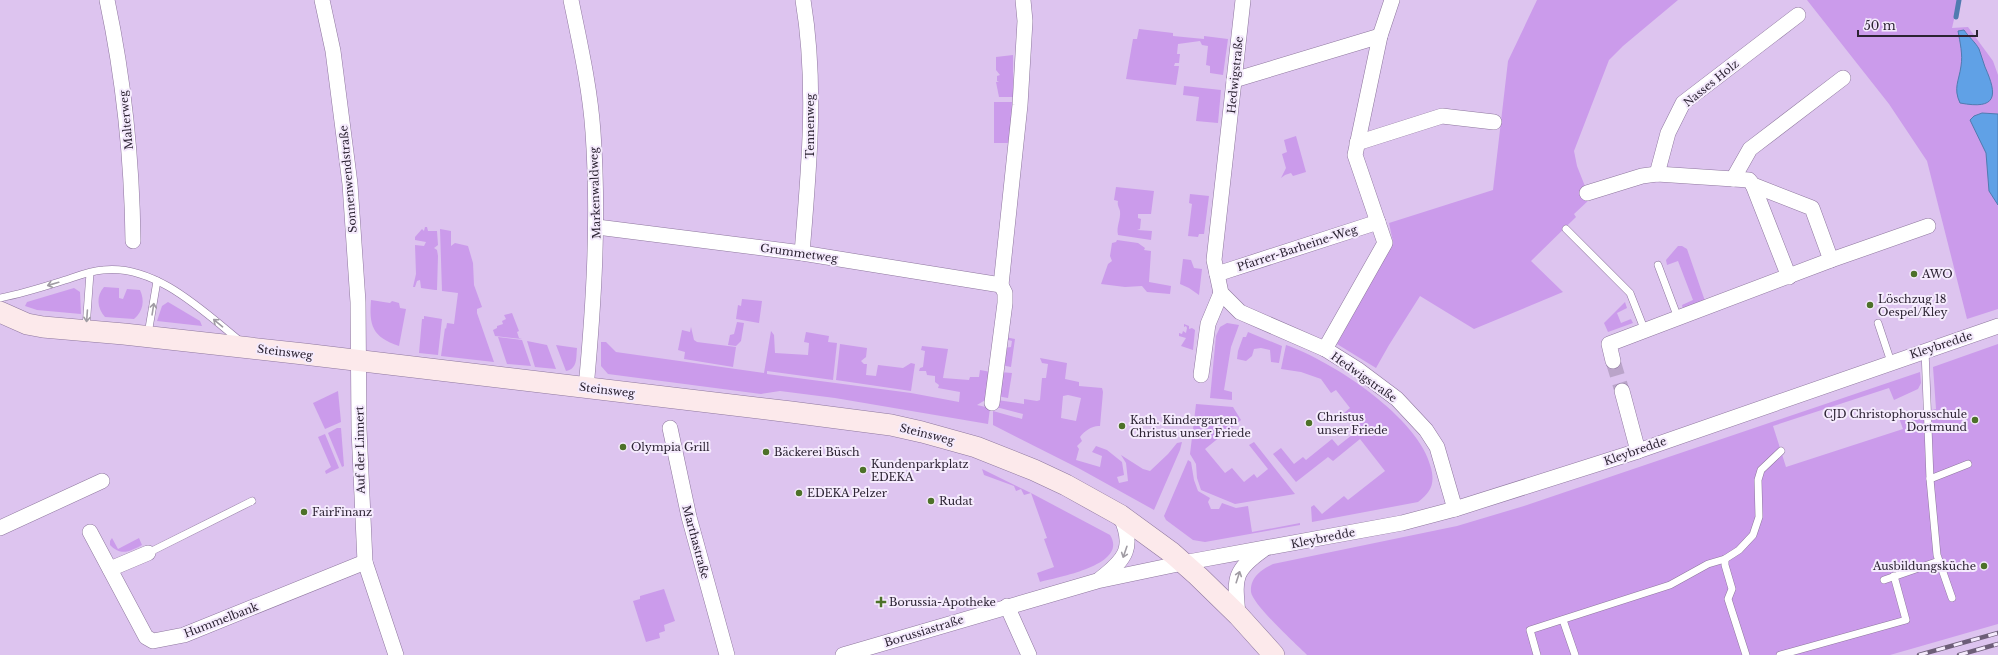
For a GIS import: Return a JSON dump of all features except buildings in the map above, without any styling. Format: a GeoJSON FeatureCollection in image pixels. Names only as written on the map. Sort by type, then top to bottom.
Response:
{"type":"FeatureCollection","features":[{"type":"Feature","properties":{"kind":"main road","name":"Steinsweg"},"geometry":{"type":"LineString","coordinates":[[0,312],[27,324],[360,360],[891,425],[976,447],[1022,464],[1066,485],[1120,515],[1183,563]]}},
{"type":"Feature","properties":{"kind":"main road"},"geometry":{"type":"LineString","coordinates":[[1183,563],[1238,615],[1274,655]]}},
{"type":"Feature","properties":{"kind":"street","name":"Malterweg"},"geometry":{"type":"LineString","coordinates":[[107,0],[120,71],[127,123],[132,190],[133,241]]}},
{"type":"Feature","properties":{"kind":"street","name":"Sonnenwendstraße"},"geometry":{"type":"LineString","coordinates":[[322,0],[332,51],[348,155],[358,302],[360,360]]}},
{"type":"Feature","properties":{"kind":"street","name":"Markenwaldweg"},"geometry":{"type":"LineString","coordinates":[[571,0],[584,66],[593,131],[597,227],[593,308],[586,388]]}},
{"type":"Feature","properties":{"kind":"street","name":"Tennenweg"},"geometry":{"type":"LineString","coordinates":[[802,253],[811,142],[809,36],[803,0]]}},
{"type":"Feature","properties":{"kind":"street"},"geometry":{"type":"LineString","coordinates":[[992,403],[1005,303],[1005,293],[1001,285],[1020,105],[1025,21],[1023,0]]}},
{"type":"Feature","properties":{"kind":"street","name":"Hedwigstraße"},"geometry":{"type":"LineString","coordinates":[[1243,0],[1214,260],[1221,293],[1240,312],[1325,349],[1357,369],[1397,399],[1426,430],[1437,447],[1455,509]]}},
{"type":"Feature","properties":{"kind":"street"},"geometry":{"type":"LineString","coordinates":[[1325,349],[1385,243],[1355,154],[1380,36],[1392,0]]}},
{"type":"Feature","properties":{"kind":"street","name":"Nasses Holz"},"geometry":{"type":"LineString","coordinates":[[1657,174],[1668,133],[1683,103],[1798,15]]}},
{"type":"Feature","properties":{"kind":"street"},"geometry":{"type":"LineString","coordinates":[[1234,80],[1380,36]]}},
{"type":"Feature","properties":{"kind":"street"},"geometry":{"type":"LineString","coordinates":[[1733,179],[1750,149],[1843,78]]}},
{"type":"Feature","properties":{"kind":"street"},"geometry":{"type":"LineString","coordinates":[[1357,143],[1442,116],[1494,122]]}},
{"type":"Feature","properties":{"kind":"street"},"geometry":{"type":"LineString","coordinates":[[1587,193],[1642,176],[1657,174],[1749,180],[1753,185],[1788,277]]}},
{"type":"Feature","properties":{"kind":"street"},"geometry":{"type":"LineString","coordinates":[[1753,185],[1812,208],[1831,260]]}},
{"type":"Feature","properties":{"kind":"street","name":"Pfarrer-Barheine-Weg"},"geometry":{"type":"LineString","coordinates":[[1216,274],[1378,222]]}},
{"type":"Feature","properties":{"kind":"street"},"geometry":{"type":"LineString","coordinates":[[1613,361],[1609,344],[1831,260],[1928,226]]}},
{"type":"Feature","properties":{"kind":"street","name":"Grummetweg"},"geometry":{"type":"LineString","coordinates":[[597,227],[802,253],[1001,285]]}},
{"type":"Feature","properties":{"kind":"street"},"geometry":{"type":"LineString","coordinates":[[1201,375],[1208,324],[1221,293]]}},
{"type":"Feature","properties":{"kind":"street","name":"Kleybredde"},"geometry":{"type":"LineString","coordinates":[[1183,563],[1265,549],[1402,522],[1455,509],[1638,451],[1925,350],[1998,326]]}},
{"type":"Feature","properties":{"kind":"street","name":"Auf der Linnert"},"geometry":{"type":"LineString","coordinates":[[360,360],[360,437],[365,562],[396,655]]}},
{"type":"Feature","properties":{"kind":"street"},"geometry":{"type":"LineString","coordinates":[[1622,392],[1638,451]]}},
{"type":"Feature","properties":{"kind":"street","name":"Marthastraße"},"geometry":{"type":"LineString","coordinates":[[670,428],[689,517],[728,655]]}},
{"type":"Feature","properties":{"kind":"street"},"geometry":{"type":"LineString","coordinates":[[0,528],[102,481]]}},
{"type":"Feature","properties":{"kind":"street","name":"Borussiastraße"},"geometry":{"type":"LineString","coordinates":[[1097,581],[1119,564],[1127,551],[1126,528],[1120,515]]}},
{"type":"Feature","properties":{"kind":"street","name":"Hummelbank"},"geometry":{"type":"LineString","coordinates":[[90,532],[146,636],[153,641],[184,635],[365,562]]}},
{"type":"Feature","properties":{"kind":"street","name":"Kleybredde"},"geometry":{"type":"LineString","coordinates":[[1238,615],[1236,579],[1244,565],[1265,549]]}},
{"type":"Feature","properties":{"kind":"street"},"geometry":{"type":"LineString","coordinates":[[110,569],[148,553]]}},
{"type":"Feature","properties":{"kind":"street","name":"Borussiastraße"},"geometry":{"type":"LineString","coordinates":[[843,655],[1097,581],[1183,563]]}},
{"type":"Feature","properties":{"kind":"street"},"geometry":{"type":"LineString","coordinates":[[1007,606],[1029,655]]}},
{"type":"Feature","properties":{"kind":"lane"},"geometry":{"type":"LineString","coordinates":[[1566,229],[1630,293],[1645,331]]}},
{"type":"Feature","properties":{"kind":"lane"},"geometry":{"type":"LineString","coordinates":[[1658,265],[1678,319]]}},
{"type":"Feature","properties":{"kind":"lane"},"geometry":{"type":"LineString","coordinates":[[0,298],[105,269],[131,271],[157,281],[193,302],[248,348]]}},
{"type":"Feature","properties":{"kind":"lane"},"geometry":{"type":"LineString","coordinates":[[86,331],[90,273]]}},
{"type":"Feature","properties":{"kind":"lane"},"geometry":{"type":"LineString","coordinates":[[148,336],[157,281]]}},
{"type":"Feature","properties":{"kind":"lane"},"geometry":{"type":"LineString","coordinates":[[1878,323],[1891,362]]}},
{"type":"Feature","properties":{"kind":"lane"},"geometry":{"type":"LineString","coordinates":[[1925,350],[1930,479],[1939,562],[1952,598]]}},
{"type":"Feature","properties":{"kind":"lane"},"geometry":{"type":"LineString","coordinates":[[1537,655],[1530,630],[1670,585],[1708,564],[1725,559],[1739,550],[1753,535],[1759,517],[1758,480],[1761,470],[1781,451]]}},
{"type":"Feature","properties":{"kind":"lane"},"geometry":{"type":"LineString","coordinates":[[1930,479],[1968,464]]}},
{"type":"Feature","properties":{"kind":"lane"},"geometry":{"type":"LineString","coordinates":[[148,553],[252,501]]}},
{"type":"Feature","properties":{"kind":"lane"},"geometry":{"type":"LineString","coordinates":[[1725,559],[1724,565],[1732,589],[1728,599],[1746,655]]}},
{"type":"Feature","properties":{"kind":"lane"},"geometry":{"type":"LineString","coordinates":[[1884,580],[1939,562]]}},
{"type":"Feature","properties":{"kind":"lane"},"geometry":{"type":"LineString","coordinates":[[1780,655],[1906,620],[1894,576]]}},
{"type":"Feature","properties":{"kind":"lane"},"geometry":{"type":"LineString","coordinates":[[1563,620],[1575,655]]}},
{"type":"Feature","properties":{"kind":"shaded area"},"geometry":{"type":"Polygon","coordinates":[[[1537,0],[1678,0],[1623,46],[1609,60],[1574,151],[1577,166],[1590,199],[1574,214],[1576,217],[1531,261],[1563,292],[1474,329],[1420,296],[1376,368],[1337,344],[1393,242],[1389,223],[1493,190],[1508,61],[1537,0]]]}},
{"type":"Feature","properties":{"kind":"shaded area"},"geometry":{"type":"Polygon","coordinates":[[[1807,0],[1961,0],[1958,2],[1952,28],[1968,27],[1993,61],[1998,75],[1998,309],[1967,319],[1927,161],[1889,104],[1807,0]]]}},
{"type":"Feature","properties":{"kind":"shaded area"},"geometry":{"type":"Polygon","coordinates":[[[1139,29],[1173,33],[1173,36],[1204,39],[1204,36],[1228,39],[1223,75],[1210,73],[1210,66],[1206,65],[1208,46],[1202,45],[1200,41],[1178,44],[1177,54],[1180,54],[1179,63],[1175,63],[1174,66],[1179,66],[1176,85],[1126,79],[1133,39],[1137,39],[1139,29]]]}},
{"type":"Feature","properties":{"kind":"shaded area"},"geometry":{"type":"Polygon","coordinates":[[[1013,55],[1013,97],[999,97],[996,82],[999,82],[997,81],[997,76],[1000,75],[996,70],[996,57],[1013,55]]]}},
{"type":"Feature","properties":{"kind":"shaded area"},"geometry":{"type":"Polygon","coordinates":[[[1184,86],[1221,90],[1218,123],[1196,121],[1199,97],[1183,95],[1184,86]]]}},
{"type":"Feature","properties":{"kind":"shaded area"},"geometry":{"type":"Polygon","coordinates":[[[994,102],[1012,102],[1010,143],[994,143],[994,102]]]}},
{"type":"Feature","properties":{"kind":"shaded area"},"geometry":{"type":"Polygon","coordinates":[[[1296,136],[1306,172],[1293,176],[1291,173],[1281,178],[1286,168],[1282,154],[1287,152],[1284,140],[1296,136]]]}},
{"type":"Feature","properties":{"kind":"shaded area"},"geometry":{"type":"Polygon","coordinates":[[[1116,187],[1154,191],[1151,214],[1138,214],[1138,218],[1141,219],[1140,229],[1137,230],[1152,231],[1151,240],[1118,235],[1120,211],[1118,201],[1114,200],[1116,187]]]}},
{"type":"Feature","properties":{"kind":"shaded area"},"geometry":{"type":"Polygon","coordinates":[[[1190,194],[1209,196],[1204,234],[1199,234],[1198,237],[1188,236],[1192,204],[1189,203],[1190,194]]]}},
{"type":"Feature","properties":{"kind":"shaded area"},"geometry":{"type":"Polygon","coordinates":[[[425,227],[427,227],[428,231],[437,231],[438,245],[434,248],[437,250],[438,256],[437,290],[421,288],[420,280],[417,281],[415,287],[413,287],[416,274],[415,245],[424,246],[426,242],[415,240],[415,237],[422,229],[424,231],[425,227]]]}},
{"type":"Feature","properties":{"kind":"shaded area"},"geometry":{"type":"Polygon","coordinates":[[[440,229],[451,231],[451,246],[455,243],[468,246],[473,263],[474,285],[482,307],[477,309],[477,313],[494,362],[441,356],[447,323],[454,324],[458,293],[442,291],[440,229]]]}},
{"type":"Feature","properties":{"kind":"shaded area"},"geometry":{"type":"Polygon","coordinates":[[[1117,240],[1138,243],[1145,248],[1144,250],[1151,251],[1149,282],[1171,286],[1170,294],[1147,292],[1142,286],[1125,287],[1101,284],[1108,264],[1112,261],[1110,256],[1112,243],[1116,242],[1117,240]]]}},
{"type":"Feature","properties":{"kind":"shaded area"},"geometry":{"type":"Polygon","coordinates":[[[1678,246],[1682,246],[1687,249],[1705,301],[1683,309],[1682,305],[1693,300],[1678,261],[1667,265],[1666,260],[1678,246]]]}},
{"type":"Feature","properties":{"kind":"shaded area"},"geometry":{"type":"Polygon","coordinates":[[[1183,259],[1191,260],[1194,268],[1202,269],[1199,295],[1180,284],[1183,259]]]}},
{"type":"Feature","properties":{"kind":"shaded area"},"geometry":{"type":"Polygon","coordinates":[[[104,287],[119,288],[119,298],[123,299],[127,289],[140,290],[143,302],[137,316],[134,319],[105,317],[100,310],[98,302],[101,291],[104,287]]]}},
{"type":"Feature","properties":{"kind":"shaded area"},"geometry":{"type":"Polygon","coordinates":[[[74,288],[80,292],[81,314],[37,310],[25,306],[27,302],[74,288]]]}},
{"type":"Feature","properties":{"kind":"shaded area"},"geometry":{"type":"Polygon","coordinates":[[[742,299],[762,301],[759,323],[736,319],[738,305],[741,306],[742,299]]]}},
{"type":"Feature","properties":{"kind":"shaded area"},"geometry":{"type":"Polygon","coordinates":[[[371,300],[390,303],[392,301],[399,303],[400,308],[406,309],[399,346],[383,339],[374,329],[371,316],[371,300]]]}},
{"type":"Feature","properties":{"kind":"shaded area"},"geometry":{"type":"Polygon","coordinates":[[[168,302],[200,321],[202,326],[157,321],[162,306],[168,302]]]}},
{"type":"Feature","properties":{"kind":"shaded area"},"geometry":{"type":"Polygon","coordinates":[[[1625,302],[1627,308],[1617,313],[1621,323],[1631,319],[1633,323],[1608,332],[1604,323],[1625,302]]]}},
{"type":"Feature","properties":{"kind":"shaded area"},"geometry":{"type":"Polygon","coordinates":[[[512,313],[519,331],[517,332],[519,338],[522,339],[495,336],[493,330],[497,328],[497,326],[503,324],[502,321],[506,319],[504,315],[512,313]]]}},
{"type":"Feature","properties":{"kind":"shaded area"},"geometry":{"type":"Polygon","coordinates":[[[424,316],[442,319],[438,355],[419,353],[422,319],[424,319],[424,316]]]}},
{"type":"Feature","properties":{"kind":"shaded area"},"geometry":{"type":"Polygon","coordinates":[[[737,322],[744,323],[741,341],[736,346],[728,345],[730,335],[734,334],[737,322]]]}},
{"type":"Feature","properties":{"kind":"shaded area"},"geometry":{"type":"Polygon","coordinates":[[[1227,323],[1239,325],[1231,347],[1224,390],[1232,392],[1232,400],[1210,398],[1216,336],[1220,327],[1227,323]]]}},
{"type":"Feature","properties":{"kind":"shaded area"},"geometry":{"type":"Polygon","coordinates":[[[1184,324],[1189,326],[1189,329],[1192,328],[1195,330],[1193,350],[1181,346],[1186,338],[1179,336],[1179,333],[1182,334],[1183,331],[1186,333],[1187,328],[1186,326],[1184,327],[1184,324]]]}},
{"type":"Feature","properties":{"kind":"shaded area"},"geometry":{"type":"Polygon","coordinates":[[[691,327],[694,340],[697,342],[736,347],[733,367],[684,359],[685,352],[678,350],[682,330],[690,332],[691,327]]]}},
{"type":"Feature","properties":{"kind":"shaded area"},"geometry":{"type":"Polygon","coordinates":[[[771,331],[774,335],[775,353],[808,355],[809,343],[804,342],[806,332],[829,336],[828,342],[837,343],[833,380],[767,371],[767,374],[911,393],[959,402],[960,392],[938,388],[939,385],[935,382],[935,376],[927,375],[926,371],[919,371],[920,368],[923,367],[925,351],[921,350],[922,346],[948,349],[943,378],[969,380],[970,377],[979,377],[980,370],[991,372],[987,399],[977,405],[990,408],[988,424],[835,398],[780,391],[761,394],[608,374],[601,366],[601,342],[606,342],[616,352],[764,373],[771,331]]]}},
{"type":"Feature","properties":{"kind":"shaded area"},"geometry":{"type":"Polygon","coordinates":[[[1248,332],[1282,346],[1279,363],[1271,362],[1270,350],[1261,348],[1254,349],[1252,356],[1246,361],[1237,359],[1243,337],[1246,337],[1248,332]]]}},
{"type":"Feature","properties":{"kind":"shaded area"},"geometry":{"type":"Polygon","coordinates":[[[498,337],[522,340],[531,366],[507,364],[498,337]]]}},
{"type":"Feature","properties":{"kind":"shaded area"},"geometry":{"type":"Polygon","coordinates":[[[1005,337],[1015,339],[1011,367],[1001,365],[1004,348],[1011,347],[1012,341],[1005,339],[1005,337]]]}},
{"type":"Feature","properties":{"kind":"shaded area"},"geometry":{"type":"Polygon","coordinates":[[[527,341],[547,345],[556,369],[535,367],[527,341]]]}},
{"type":"Feature","properties":{"kind":"shaded area"},"geometry":{"type":"Polygon","coordinates":[[[840,344],[867,348],[866,357],[861,361],[864,364],[867,364],[866,375],[876,376],[878,365],[903,368],[911,363],[915,364],[911,391],[836,380],[840,344]]]}},
{"type":"Feature","properties":{"kind":"shaded area"},"geometry":{"type":"Polygon","coordinates":[[[1998,344],[1998,624],[1890,655],[1307,655],[1259,606],[1251,592],[1252,582],[1258,574],[1273,564],[1457,526],[1524,506],[1920,372],[1921,383],[1918,389],[1894,400],[1889,388],[1773,426],[1786,467],[1903,429],[1899,418],[1936,409],[1933,367],[1998,344]]]}},
{"type":"Feature","properties":{"kind":"shaded area"},"geometry":{"type":"Polygon","coordinates":[[[556,345],[577,348],[576,362],[570,370],[566,371],[556,345]]]}},
{"type":"Feature","properties":{"kind":"shaded area"},"geometry":{"type":"Polygon","coordinates":[[[1286,345],[1327,364],[1349,378],[1372,394],[1392,411],[1410,430],[1423,449],[1431,468],[1432,483],[1426,495],[1418,502],[1312,522],[1311,507],[1314,505],[1322,514],[1344,496],[1348,500],[1385,471],[1360,439],[1333,461],[1328,457],[1296,482],[1273,454],[1281,448],[1294,464],[1303,457],[1306,460],[1332,439],[1338,446],[1357,431],[1344,413],[1350,408],[1336,390],[1331,393],[1321,379],[1301,372],[1281,369],[1286,345]]]}},
{"type":"Feature","properties":{"kind":"shaded area"},"geometry":{"type":"Polygon","coordinates":[[[1040,358],[1067,363],[1065,379],[1079,382],[1079,386],[1102,388],[1103,392],[1100,426],[1094,426],[1080,437],[1082,441],[1077,446],[1079,449],[1076,460],[1100,467],[1102,456],[1092,452],[1096,446],[1107,450],[1122,462],[1124,475],[1117,477],[1119,483],[1128,481],[1126,463],[1121,455],[1143,469],[1150,471],[1177,443],[1182,442],[1154,510],[1080,469],[993,425],[993,411],[1022,419],[1023,414],[996,407],[997,400],[1024,404],[1024,399],[1040,400],[1042,378],[1046,378],[1048,364],[1042,363],[1040,358]],[[1068,395],[1063,396],[1061,418],[1076,421],[1081,398],[1068,395]]]}},
{"type":"Feature","properties":{"kind":"shaded area"},"geometry":{"type":"Polygon","coordinates":[[[1000,372],[1012,373],[1008,398],[997,396],[1000,372]]]}},
{"type":"Feature","properties":{"kind":"shaded area"},"geometry":{"type":"Polygon","coordinates":[[[338,391],[341,422],[325,429],[313,403],[338,391]]]}},
{"type":"Feature","properties":{"kind":"shaded area"},"geometry":{"type":"Polygon","coordinates":[[[1196,404],[1233,407],[1241,420],[1205,449],[1225,473],[1232,468],[1244,482],[1254,474],[1257,478],[1268,469],[1249,445],[1254,442],[1295,494],[1235,504],[1201,490],[1197,478],[1196,464],[1190,454],[1196,404]]]}},
{"type":"Feature","properties":{"kind":"shaded area"},"geometry":{"type":"Polygon","coordinates":[[[337,428],[341,428],[344,466],[342,467],[328,433],[337,428]]]}},
{"type":"Feature","properties":{"kind":"shaded area"},"geometry":{"type":"Polygon","coordinates":[[[325,434],[339,468],[326,474],[325,471],[331,467],[318,437],[325,434]]]}},
{"type":"Feature","properties":{"kind":"shaded area"},"geometry":{"type":"Polygon","coordinates":[[[1188,460],[1191,462],[1194,480],[1198,491],[1210,498],[1208,502],[1211,509],[1219,509],[1222,503],[1236,508],[1248,506],[1252,532],[1300,523],[1300,525],[1205,542],[1193,540],[1166,520],[1164,516],[1188,460]]]}},
{"type":"Feature","properties":{"kind":"shaded area"},"geometry":{"type":"Polygon","coordinates":[[[982,469],[1031,493],[1024,495],[1021,489],[1016,491],[1014,486],[984,475],[982,469]]]}},
{"type":"Feature","properties":{"kind":"shaded area"},"geometry":{"type":"Polygon","coordinates":[[[1031,493],[1110,535],[1113,545],[1110,554],[1101,562],[1089,568],[1040,582],[1037,573],[1054,567],[1044,539],[1047,538],[1031,493]]]}},
{"type":"Feature","properties":{"kind":"shaded area"},"geometry":{"type":"Polygon","coordinates":[[[112,538],[118,549],[139,538],[142,545],[133,550],[122,552],[110,545],[112,538]]]}},
{"type":"Feature","properties":{"kind":"shaded area"},"geometry":{"type":"Polygon","coordinates":[[[664,589],[675,621],[664,625],[665,631],[659,633],[660,638],[646,642],[633,601],[640,599],[640,596],[664,589]]]}},
{"type":"Feature","properties":{"kind":"water"},"geometry":{"type":"Polygon","coordinates":[[[1964,30],[1979,49],[1992,86],[1993,93],[1991,98],[1988,102],[1981,104],[1972,105],[1960,103],[1958,98],[1957,84],[1962,57],[1958,31],[1964,30]]]}},
{"type":"Feature","properties":{"kind":"water"},"geometry":{"type":"Polygon","coordinates":[[[1982,113],[1998,114],[1998,205],[1989,191],[1986,153],[1970,120],[1974,116],[1982,113]]]}},
{"type":"Feature","properties":{"kind":"waterway"},"geometry":{"type":"LineString","coordinates":[[1956,17],[1959,0]]}},
{"type":"Feature","properties":{"kind":"tunnel"},"geometry":{"type":"LineString","coordinates":[[1613,361],[1622,391]]}},
{"type":"Feature","properties":{"kind":"railway"},"geometry":{"type":"LineString","coordinates":[[1919,655],[1998,633]]}},
{"type":"Feature","properties":{"kind":"railway"},"geometry":{"type":"LineString","coordinates":[[1959,655],[1998,644]]}},
{"type":"Feature","properties":{"kind":"place","name":"AWO"},"geometry":{"type":"Point","coordinates":[1914,274]}},
{"type":"Feature","properties":{"kind":"place","name":"Löschzug 18 Oespel/Kley"},"geometry":{"type":"Point","coordinates":[1870,305]}},
{"type":"Feature","properties":{"kind":"place","name":"CJD Christophorusschule Dortmund"},"geometry":{"type":"Point","coordinates":[1975,420]}},
{"type":"Feature","properties":{"kind":"place","name":"Christus unser Friede"},"geometry":{"type":"Point","coordinates":[1309,423]}},
{"type":"Feature","properties":{"kind":"place","name":"Kath. Kindergarten Christus unser Friede"},"geometry":{"type":"Point","coordinates":[1122,426]}},
{"type":"Feature","properties":{"kind":"place","name":"Olympia Grill"},"geometry":{"type":"Point","coordinates":[623,447]}},
{"type":"Feature","properties":{"kind":"place","name":"Bäckerei Büsch"},"geometry":{"type":"Point","coordinates":[766,452]}},
{"type":"Feature","properties":{"kind":"place","name":"Kundenparkplatz EDEKA"},"geometry":{"type":"Point","coordinates":[863,470]}},
{"type":"Feature","properties":{"kind":"place","name":"EDEKA Pelzer"},"geometry":{"type":"Point","coordinates":[799,493]}},
{"type":"Feature","properties":{"kind":"place","name":"Rudat"},"geometry":{"type":"Point","coordinates":[931,501]}},
{"type":"Feature","properties":{"kind":"place","name":"FairFinanz"},"geometry":{"type":"Point","coordinates":[304,512]}},
{"type":"Feature","properties":{"kind":"place","name":"Ausbildungsküche"},"geometry":{"type":"Point","coordinates":[1984,566]}},
{"type":"Feature","properties":{"kind":"place","name":"Borussia-Apotheke"},"geometry":{"type":"Point","coordinates":[881,602]}}]}
